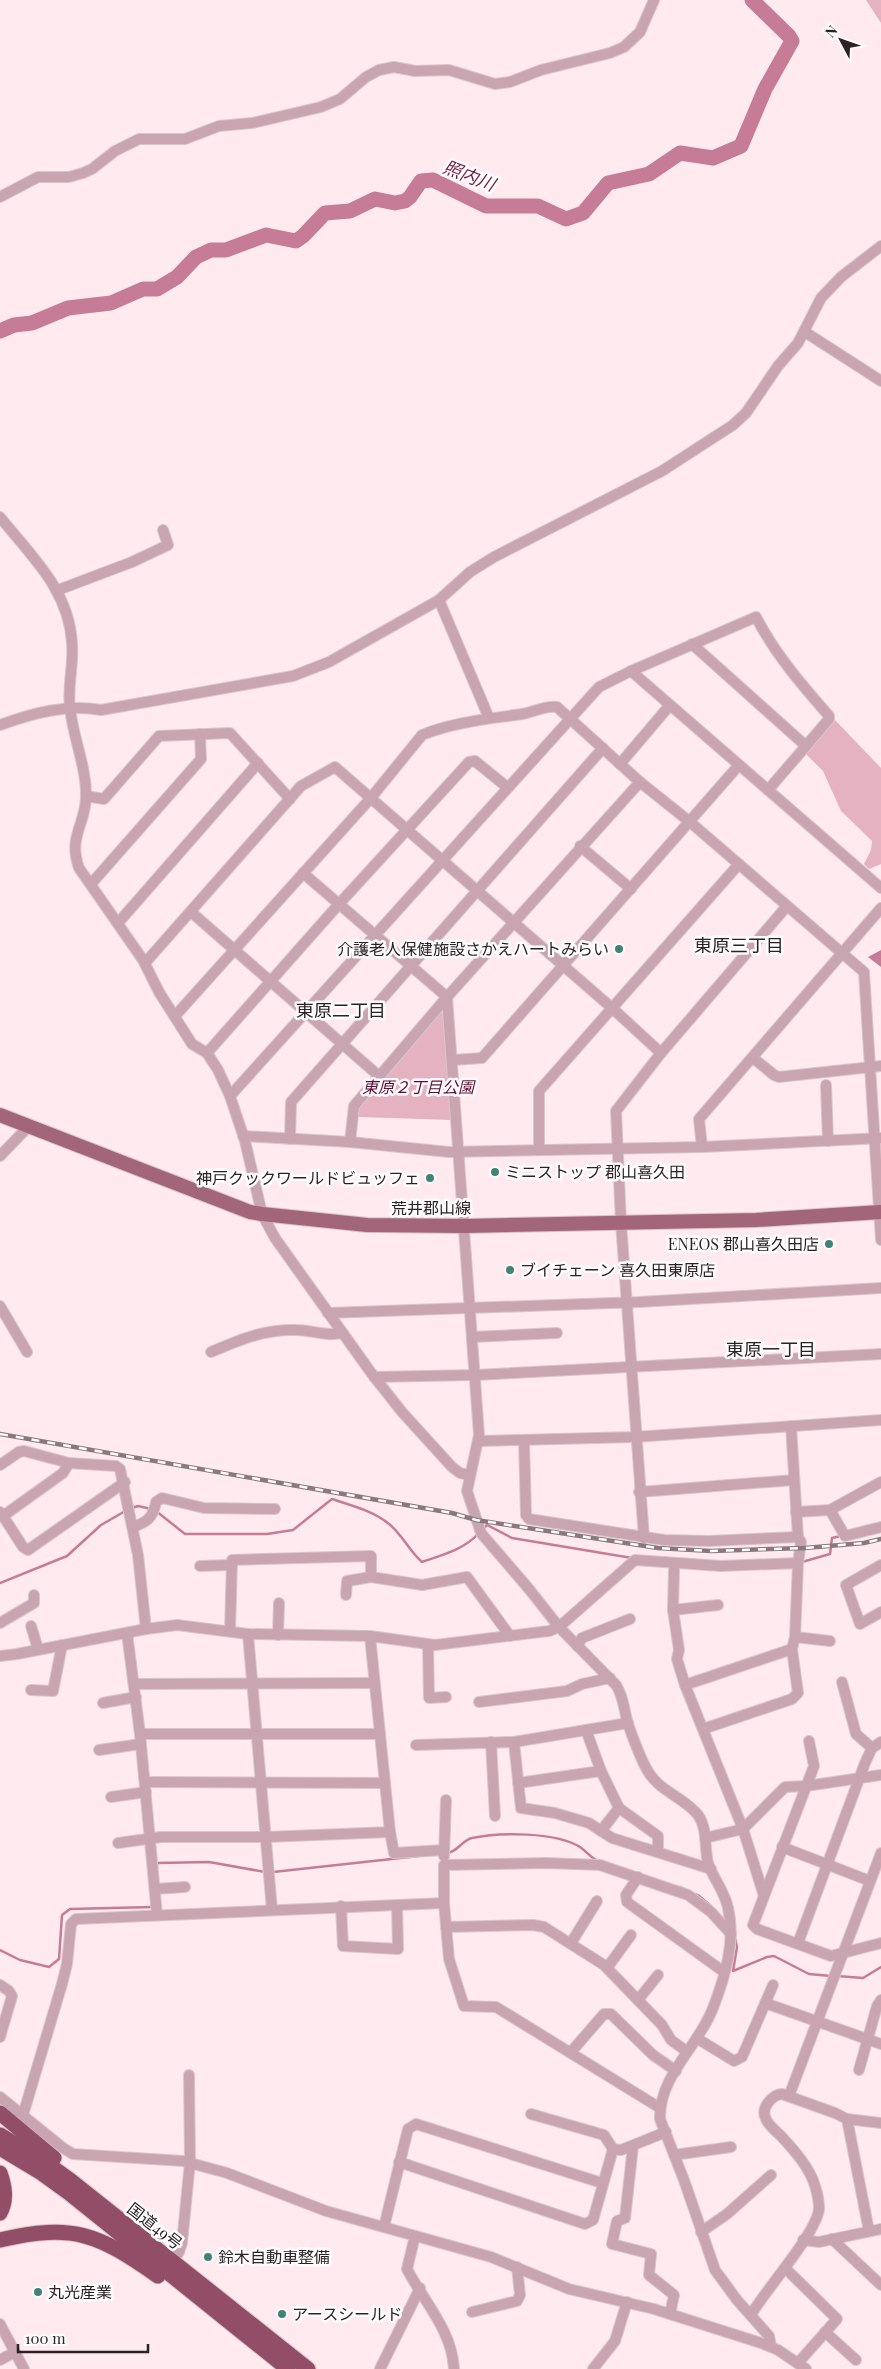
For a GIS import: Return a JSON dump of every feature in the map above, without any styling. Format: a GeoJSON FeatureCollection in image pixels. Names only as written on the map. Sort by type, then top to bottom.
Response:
{"type":"FeatureCollection","features":[{"type":"Feature","properties":{"kind":"highway"},"geometry":{"type":"LineString","coordinates":[[0,2112],[172,2261]]}},
{"type":"Feature","properties":{"kind":"highway","name":"国道49号"},"geometry":{"type":"LineString","coordinates":[[0,2135],[46,2162],[70,2180],[308,2369]]}},
{"type":"Feature","properties":{"kind":"highway","name":"国道49号"},"geometry":{"type":"LineString","coordinates":[[0,2148],[40,2172],[69,2193],[288,2369]]}},
{"type":"Feature","properties":{"kind":"highway"},"geometry":{"type":"LineString","coordinates":[[0,2173],[5,2193],[0,2213]]}},
{"type":"Feature","properties":{"kind":"highway"},"geometry":{"type":"LineString","coordinates":[[0,2240],[41,2232],[69,2232],[94,2238],[122,2251],[240,2332]]}},
{"type":"Feature","properties":{"kind":"main road","name":"荒井郡山線"},"geometry":{"type":"LineString","coordinates":[[0,1115],[250,1212],[262,1214],[366,1225],[465,1226],[756,1220],[880,1213]]}},
{"type":"Feature","properties":{"kind":"street"},"geometry":{"type":"LineString","coordinates":[[0,196],[38,177],[69,177],[92,169],[115,151],[139,139],[185,139],[219,126],[252,123],[321,107],[340,99],[366,76],[379,70],[394,67],[415,71],[448,70],[495,84],[510,82],[541,70],[610,53],[624,47],[640,32],[654,0]]}},
{"type":"Feature","properties":{"kind":"street"},"geometry":{"type":"LineString","coordinates":[[0,725],[28,714],[69,707],[101,710],[294,676],[351,651],[439,600],[470,572],[494,556],[662,471],[733,425],[750,408],[805,332],[816,307],[827,292],[841,277],[881,246]]}},
{"type":"Feature","properties":{"kind":"street"},"geometry":{"type":"LineString","coordinates":[[805,332],[881,381]]}},
{"type":"Feature","properties":{"kind":"street"},"geometry":{"type":"LineString","coordinates":[[0,517],[58,590],[67,611],[72,643],[69,707],[86,796],[76,833],[74,855],[79,868],[144,963],[192,1044],[207,1053],[218,1070],[230,1096],[243,1136],[262,1214],[275,1238],[374,1377],[444,1460],[460,1473],[469,1475]]}},
{"type":"Feature","properties":{"kind":"street"},"geometry":{"type":"LineString","coordinates":[[58,590],[132,562],[168,545],[163,530]]}},
{"type":"Feature","properties":{"kind":"street"},"geometry":{"type":"LineString","coordinates":[[439,600],[489,718]]}},
{"type":"Feature","properties":{"kind":"street"},"geometry":{"type":"LineString","coordinates":[[230,1096],[307,1013],[374,935],[593,691],[631,671],[756,617],[806,691],[829,716],[829,720],[768,790]]}},
{"type":"Feature","properties":{"kind":"street"},"geometry":{"type":"LineString","coordinates":[[692,644],[806,746]]}},
{"type":"Feature","properties":{"kind":"street"},"geometry":{"type":"LineString","coordinates":[[631,671],[881,888]]}},
{"type":"Feature","properties":{"kind":"street"},"geometry":{"type":"LineString","coordinates":[[620,764],[670,705]]}},
{"type":"Feature","properties":{"kind":"street"},"geometry":{"type":"LineString","coordinates":[[175,1016],[370,799],[422,736],[435,730],[489,718],[523,714],[551,706],[557,707],[640,782],[690,822],[864,972],[869,1067],[877,1138],[881,1240]]}},
{"type":"Feature","properties":{"kind":"street"},"geometry":{"type":"LineString","coordinates":[[86,796],[104,799],[159,736],[230,732],[290,798]]}},
{"type":"Feature","properties":{"kind":"street"},"geometry":{"type":"LineString","coordinates":[[91,884],[201,759],[200,734]]}},
{"type":"Feature","properties":{"kind":"street"},"geometry":{"type":"LineString","coordinates":[[290,1139],[291,1102],[603,748]]}},
{"type":"Feature","properties":{"kind":"street"},"geometry":{"type":"LineString","coordinates":[[207,1053],[339,904],[471,760],[475,760],[507,787]]}},
{"type":"Feature","properties":{"kind":"street"},"geometry":{"type":"LineString","coordinates":[[118,923],[258,763]]}},
{"type":"Feature","properties":{"kind":"street"},"geometry":{"type":"LineString","coordinates":[[453,1060],[482,1058],[739,765]]}},
{"type":"Feature","properties":{"kind":"street"},"geometry":{"type":"LineString","coordinates":[[144,963],[290,798],[302,786],[335,767],[612,1008],[661,1054]]}},
{"type":"Feature","properties":{"kind":"street"},"geometry":{"type":"LineString","coordinates":[[350,1142],[354,1106],[580,846],[640,782]]}},
{"type":"Feature","properties":{"kind":"street"},"geometry":{"type":"LineString","coordinates":[[580,846],[631,889]]}},
{"type":"Feature","properties":{"kind":"street"},"geometry":{"type":"LineString","coordinates":[[539,1150],[539,1091],[739,864]]}},
{"type":"Feature","properties":{"kind":"street"},"geometry":{"type":"LineString","coordinates":[[302,873],[447,997],[460,1151],[479,1442],[469,1475],[469,1498],[481,1533],[559,1627],[610,1678],[621,1692],[628,1723],[649,1773],[658,1784],[697,1814],[702,1822],[711,1869],[728,1906],[730,1947],[713,2009],[698,2039],[686,2052],[665,2091],[660,2108],[661,2124],[666,2132],[715,2270],[728,2290],[769,2336],[771,2347]]}},
{"type":"Feature","properties":{"kind":"street"},"geometry":{"type":"LineString","coordinates":[[644,1538],[639,1492],[628,1303],[621,1222],[617,1108],[787,906]]}},
{"type":"Feature","properties":{"kind":"street"},"geometry":{"type":"LineString","coordinates":[[702,1147],[699,1119],[881,908]]}},
{"type":"Feature","properties":{"kind":"street"},"geometry":{"type":"LineString","coordinates":[[191,912],[380,1076]]}},
{"type":"Feature","properties":{"kind":"street"},"geometry":{"type":"LineString","coordinates":[[753,1058],[779,1077],[881,1066]]}},
{"type":"Feature","properties":{"kind":"street"},"geometry":{"type":"LineString","coordinates":[[826,1085],[828,1141]]}},
{"type":"Feature","properties":{"kind":"street"},"geometry":{"type":"LineString","coordinates":[[0,1156],[29,1126]]}},
{"type":"Feature","properties":{"kind":"street"},"geometry":{"type":"LineString","coordinates":[[243,1136],[460,1151],[702,1147],[877,1138]]}},
{"type":"Feature","properties":{"kind":"street"},"geometry":{"type":"LineString","coordinates":[[328,1313],[628,1303],[881,1288]]}},
{"type":"Feature","properties":{"kind":"street"},"geometry":{"type":"LineString","coordinates":[[0,1306],[26,1352]]}},
{"type":"Feature","properties":{"kind":"street"},"geometry":{"type":"LineString","coordinates":[[211,1352],[245,1337],[267,1331],[297,1330],[331,1336],[342,1333]]}},
{"type":"Feature","properties":{"kind":"street"},"geometry":{"type":"LineString","coordinates":[[472,1337],[557,1333]]}},
{"type":"Feature","properties":{"kind":"street"},"geometry":{"type":"LineString","coordinates":[[374,1377],[475,1375],[631,1368],[881,1354]]}},
{"type":"Feature","properties":{"kind":"street"},"geometry":{"type":"LineString","coordinates":[[479,1442],[636,1437],[881,1420]]}},
{"type":"Feature","properties":{"kind":"street"},"geometry":{"type":"LineString","coordinates":[[703,1730],[792,1699],[798,1693],[792,1648],[795,1637],[798,1563],[801,1542],[798,1537],[796,1512],[792,1426]]}},
{"type":"Feature","properties":{"kind":"street"},"geometry":{"type":"LineString","coordinates":[[524,1440],[526,1515],[529,1519],[644,1538],[710,1541],[798,1537]]}},
{"type":"Feature","properties":{"kind":"street"},"geometry":{"type":"LineString","coordinates":[[0,1465],[19,1452],[24,1451],[69,1463],[118,1467],[122,1472],[125,1482],[133,1527],[146,1629]]}},
{"type":"Feature","properties":{"kind":"street"},"geometry":{"type":"LineString","coordinates":[[69,1463],[62,1473],[1,1514],[23,1547],[28,1550],[125,1482]]}},
{"type":"Feature","properties":{"kind":"street"},"geometry":{"type":"LineString","coordinates":[[639,1492],[794,1480]]}},
{"type":"Feature","properties":{"kind":"street"},"geometry":{"type":"LineString","coordinates":[[796,1512],[830,1510],[881,1482]]}},
{"type":"Feature","properties":{"kind":"street"},"geometry":{"type":"LineString","coordinates":[[133,1527],[148,1520],[154,1512],[156,1502],[162,1498],[204,1508],[275,1509]]}},
{"type":"Feature","properties":{"kind":"street"},"geometry":{"type":"LineString","coordinates":[[830,1510],[845,1536],[881,1527]]}},
{"type":"Feature","properties":{"kind":"street"},"geometry":{"type":"LineString","coordinates":[[230,1631],[232,1560],[371,1556],[371,1577]]}},
{"type":"Feature","properties":{"kind":"street"},"geometry":{"type":"LineString","coordinates":[[0,1656],[146,1629],[183,1625],[248,1634],[370,1636],[428,1645],[549,1632],[559,1627],[635,1560],[713,1566],[798,1563]]}},
{"type":"Feature","properties":{"kind":"street"},"geometry":{"type":"LineString","coordinates":[[200,1566],[232,1565]]}},
{"type":"Feature","properties":{"kind":"street"},"geometry":{"type":"LineString","coordinates":[[881,1565],[846,1585],[860,1624],[881,1612]]}},
{"type":"Feature","properties":{"kind":"street"},"geometry":{"type":"LineString","coordinates":[[674,1570],[673,1610],[679,1650],[677,1660],[685,1686],[743,1829],[764,1896]]}},
{"type":"Feature","properties":{"kind":"street"},"geometry":{"type":"LineString","coordinates":[[346,1595],[347,1581],[371,1577],[422,1586],[467,1577],[510,1636]]}},
{"type":"Feature","properties":{"kind":"street"},"geometry":{"type":"LineString","coordinates":[[0,1622],[34,1603],[34,1595]]}},
{"type":"Feature","properties":{"kind":"street"},"geometry":{"type":"LineString","coordinates":[[278,1635],[279,1602]]}},
{"type":"Feature","properties":{"kind":"street"},"geometry":{"type":"LineString","coordinates":[[673,1610],[718,1605]]}},
{"type":"Feature","properties":{"kind":"street"},"geometry":{"type":"LineString","coordinates":[[577,1646],[582,1638],[630,1619]]}},
{"type":"Feature","properties":{"kind":"street"},"geometry":{"type":"LineString","coordinates":[[31,1626],[38,1649]]}},
{"type":"Feature","properties":{"kind":"street"},"geometry":{"type":"LineString","coordinates":[[127,1633],[141,1739],[157,1915]]}},
{"type":"Feature","properties":{"kind":"street"},"geometry":{"type":"LineString","coordinates":[[248,1634],[272,1910]]}},
{"type":"Feature","properties":{"kind":"street"},"geometry":{"type":"LineString","coordinates":[[370,1636],[390,1832],[394,1853],[444,1850]]}},
{"type":"Feature","properties":{"kind":"street"},"geometry":{"type":"LineString","coordinates":[[795,1637],[830,1641]]}},
{"type":"Feature","properties":{"kind":"street"},"geometry":{"type":"LineString","coordinates":[[31,1690],[53,1691],[62,1645]]}},
{"type":"Feature","properties":{"kind":"street"},"geometry":{"type":"LineString","coordinates":[[428,1645],[429,1698],[446,1697]]}},
{"type":"Feature","properties":{"kind":"street"},"geometry":{"type":"LineString","coordinates":[[685,1686],[792,1648]]}},
{"type":"Feature","properties":{"kind":"street"},"geometry":{"type":"LineString","coordinates":[[479,1702],[567,1691],[582,1684],[610,1678]]}},
{"type":"Feature","properties":{"kind":"street"},"geometry":{"type":"LineString","coordinates":[[798,1943],[860,1778],[877,1745],[856,1734],[842,1682]]}},
{"type":"Feature","properties":{"kind":"street"},"geometry":{"type":"LineString","coordinates":[[134,1684],[374,1684]]}},
{"type":"Feature","properties":{"kind":"street"},"geometry":{"type":"LineString","coordinates":[[102,1703],[136,1697]]}},
{"type":"Feature","properties":{"kind":"street"},"geometry":{"type":"LineString","coordinates":[[416,1745],[514,1742],[628,1723]]}},
{"type":"Feature","properties":{"kind":"street"},"geometry":{"type":"LineString","coordinates":[[586,1730],[601,1771],[619,1808],[658,1836],[658,1851]]}},
{"type":"Feature","properties":{"kind":"street"},"geometry":{"type":"LineString","coordinates":[[99,1750],[141,1739],[258,1735],[380,1734]]}},
{"type":"Feature","properties":{"kind":"street"},"geometry":{"type":"LineString","coordinates":[[809,1741],[814,1766],[753,1926],[831,1956],[881,1943]]}},
{"type":"Feature","properties":{"kind":"street"},"geometry":{"type":"LineString","coordinates":[[491,1742],[495,1816]]}},
{"type":"Feature","properties":{"kind":"street"},"geometry":{"type":"LineString","coordinates":[[514,1742],[521,1808],[555,1813],[589,1823],[612,1838],[711,1869]]}},
{"type":"Feature","properties":{"kind":"street"},"geometry":{"type":"LineString","coordinates":[[518,1784],[601,1771]]}},
{"type":"Feature","properties":{"kind":"street"},"geometry":{"type":"LineString","coordinates":[[705,1838],[743,1829],[785,1787],[806,1786],[881,1775]]}},
{"type":"Feature","properties":{"kind":"street"},"geometry":{"type":"LineString","coordinates":[[110,1797],[145,1787],[261,1783],[385,1783]]}},
{"type":"Feature","properties":{"kind":"street"},"geometry":{"type":"LineString","coordinates":[[446,1800],[444,1850],[446,1927],[449,1960],[464,2006],[496,2007],[660,2108]]}},
{"type":"Feature","properties":{"kind":"street"},"geometry":{"type":"LineString","coordinates":[[601,1831],[619,1808]]}},
{"type":"Feature","properties":{"kind":"street"},"geometry":{"type":"LineString","coordinates":[[118,1843],[190,1837],[267,1837],[390,1832]]}},
{"type":"Feature","properties":{"kind":"street"},"geometry":{"type":"LineString","coordinates":[[782,1847],[870,1881]]}},
{"type":"Feature","properties":{"kind":"street"},"geometry":{"type":"LineString","coordinates":[[789,2096],[881,1853]]}},
{"type":"Feature","properties":{"kind":"street"},"geometry":{"type":"LineString","coordinates":[[444,1865],[546,1864],[600,1866],[688,1895],[711,1912],[730,1934]]}},
{"type":"Feature","properties":{"kind":"street"},"geometry":{"type":"LineString","coordinates":[[638,1877],[626,1895],[627,1902],[724,1972]]}},
{"type":"Feature","properties":{"kind":"street"},"geometry":{"type":"LineString","coordinates":[[155,1889],[185,1888]]}},
{"type":"Feature","properties":{"kind":"street"},"geometry":{"type":"LineString","coordinates":[[571,1943],[597,1901]]}},
{"type":"Feature","properties":{"kind":"street"},"geometry":{"type":"LineString","coordinates":[[23,2115],[62,1984],[73,1921],[80,1918],[444,1903]]}},
{"type":"Feature","properties":{"kind":"street"},"geometry":{"type":"LineString","coordinates":[[341,1906],[343,1946],[398,1949],[396,1905]]}},
{"type":"Feature","properties":{"kind":"street"},"geometry":{"type":"LineString","coordinates":[[446,1927],[539,1926],[571,1943],[607,1968],[662,2025],[667,2036],[686,2052]]}},
{"type":"Feature","properties":{"kind":"street"},"geometry":{"type":"LineString","coordinates":[[607,1968],[631,1935]]}},
{"type":"Feature","properties":{"kind":"street"},"geometry":{"type":"LineString","coordinates":[[638,2000],[658,1975]]}},
{"type":"Feature","properties":{"kind":"street"},"geometry":{"type":"LineString","coordinates":[[0,1985],[9,1991],[12,1996],[0,2037]]}},
{"type":"Feature","properties":{"kind":"street"},"geometry":{"type":"LineString","coordinates":[[698,2039],[734,2061],[742,2057],[773,1985]]}},
{"type":"Feature","properties":{"kind":"street"},"geometry":{"type":"LineString","coordinates":[[859,2070],[877,2006],[881,2000]]}},
{"type":"Feature","properties":{"kind":"street"},"geometry":{"type":"LineString","coordinates":[[765,2003],[881,2044]]}},
{"type":"Feature","properties":{"kind":"street"},"geometry":{"type":"LineString","coordinates":[[571,2052],[604,2014],[611,2014],[653,2055],[676,2071]]}},
{"type":"Feature","properties":{"kind":"street"},"geometry":{"type":"LineString","coordinates":[[172,2261],[179,2252],[182,2243],[190,2162],[189,2075]]}},
{"type":"Feature","properties":{"kind":"street"},"geometry":{"type":"LineString","coordinates":[[751,2316],[762,2297],[785,2268],[803,2240],[819,2209],[816,2187],[791,2147],[768,2122],[765,2115],[766,2107],[774,2096],[782,2094],[847,2119],[881,2123]]}},
{"type":"Feature","properties":{"kind":"street"},"geometry":{"type":"LineString","coordinates":[[0,2097],[73,2154],[190,2162],[240,2177],[326,2211],[491,2257],[577,2292],[627,2302],[670,2314],[771,2347],[802,2366],[825,2332],[837,2319],[785,2268]]}},
{"type":"Feature","properties":{"kind":"street"},"geometry":{"type":"LineString","coordinates":[[531,2114],[604,2135],[613,2149]]}},
{"type":"Feature","properties":{"kind":"street"},"geometry":{"type":"LineString","coordinates":[[847,2119],[869,2231]]}},
{"type":"Feature","properties":{"kind":"street"},"geometry":{"type":"LineString","coordinates":[[384,2227],[408,2129],[416,2124],[602,2182]]}},
{"type":"Feature","properties":{"kind":"street"},"geometry":{"type":"LineString","coordinates":[[613,2149],[621,2150],[666,2132]]}},
{"type":"Feature","properties":{"kind":"street"},"geometry":{"type":"LineString","coordinates":[[633,2146],[626,2218],[616,2221],[612,2244],[651,2254],[649,2275],[674,2295],[670,2314]]}},
{"type":"Feature","properties":{"kind":"street"},"geometry":{"type":"LineString","coordinates":[[674,2155],[731,2147]]}},
{"type":"Feature","properties":{"kind":"street"},"geometry":{"type":"LineString","coordinates":[[399,2162],[585,2224],[593,2220],[602,2182],[613,2149]]}},
{"type":"Feature","properties":{"kind":"street"},"geometry":{"type":"LineString","coordinates":[[701,2232],[728,2214],[771,2175]]}},
{"type":"Feature","properties":{"kind":"street"},"geometry":{"type":"LineString","coordinates":[[803,2240],[819,2242],[881,2229]]}},
{"type":"Feature","properties":{"kind":"street"},"geometry":{"type":"LineString","coordinates":[[415,2236],[407,2269],[444,2329],[449,2341],[454,2369]]}},
{"type":"Feature","properties":{"kind":"street"},"geometry":{"type":"LineString","coordinates":[[832,2239],[881,2285]]}},
{"type":"Feature","properties":{"kind":"street"},"geometry":{"type":"LineString","coordinates":[[472,2312],[517,2301],[520,2295],[517,2268]]}},
{"type":"Feature","properties":{"kind":"street"},"geometry":{"type":"LineString","coordinates":[[380,2369],[420,2288]]}},
{"type":"Feature","properties":{"kind":"street"},"geometry":{"type":"LineString","coordinates":[[593,2369],[615,2341],[627,2302]]}},
{"type":"Feature","properties":{"kind":"street"},"geometry":{"type":"LineString","coordinates":[[0,2324],[24,2369]]}},
{"type":"Feature","properties":{"kind":"street"},"geometry":{"type":"LineString","coordinates":[[825,2332],[856,2360]]}},
{"type":"Feature","properties":{"kind":"street"},"geometry":{"type":"LineString","coordinates":[[0,2360],[15,2352]]}},
{"type":"Feature","properties":{"kind":"green space"},"geometry":{"type":"Polygon","coordinates":[[[866,0],[881,0],[881,23],[866,0]]]}},
{"type":"Feature","properties":{"kind":"green space"},"geometry":{"type":"Polygon","coordinates":[[[835,720],[881,768],[881,864],[869,869],[864,864],[871,850],[872,841],[841,811],[823,771],[806,754],[835,720]]]}},
{"type":"Feature","properties":{"kind":"green space","name":"東原２丁目公園"},"geometry":{"type":"Polygon","coordinates":[[[443,1009],[452,1120],[359,1117],[359,1107],[443,1009]]]}},
{"type":"Feature","properties":{"kind":"shaded area"},"geometry":{"type":"Polygon","coordinates":[[[881,950],[881,967],[868,957],[881,950]]]}},
{"type":"Feature","properties":{"kind":"waterway","name":"照内川"},"geometry":{"type":"LineString","coordinates":[[0,331],[14,325],[32,323],[68,308],[111,303],[143,289],[157,289],[177,277],[196,257],[211,250],[226,250],[266,235],[296,241],[325,213],[350,211],[375,199],[395,203],[405,201],[421,181],[433,180],[486,206],[538,206],[566,219],[583,213],[608,183],[649,174],[680,153],[713,158],[741,146],[765,89],[792,41],[752,0]]}},
{"type":"Feature","properties":{"kind":"waterway"},"geometry":{"type":"LineString","coordinates":[[156,1511],[185,1534],[267,1534],[293,1530],[332,1499],[362,1509],[383,1519],[394,1528],[422,1562],[459,1548],[478,1534]]}},
{"type":"Feature","properties":{"kind":"waterway"},"geometry":{"type":"LineString","coordinates":[[132,1508],[138,1506],[151,1509]]}},
{"type":"Feature","properties":{"kind":"waterway"},"geometry":{"type":"LineString","coordinates":[[0,1583],[67,1556],[101,1525],[127,1510]]}},
{"type":"Feature","properties":{"kind":"waterway"},"geometry":{"type":"LineString","coordinates":[[484,1528],[487,1525],[512,1538],[632,1558]]}},
{"type":"Feature","properties":{"kind":"waterway"},"geometry":{"type":"LineString","coordinates":[[802,1562],[830,1554],[832,1538],[841,1536]]}},
{"type":"Feature","properties":{"kind":"waterway"},"geometry":{"type":"LineString","coordinates":[[447,1853],[454,1851],[465,1841],[472,1838],[512,1834],[557,1838],[580,1847],[598,1861]]}},
{"type":"Feature","properties":{"kind":"waterway"},"geometry":{"type":"LineString","coordinates":[[273,1872],[419,1856]]}},
{"type":"Feature","properties":{"kind":"waterway"},"geometry":{"type":"LineString","coordinates":[[157,1867],[157,1863],[209,1862],[265,1872]]}},
{"type":"Feature","properties":{"kind":"waterway"},"geometry":{"type":"LineString","coordinates":[[680,1887],[699,1896],[711,1906]]}},
{"type":"Feature","properties":{"kind":"waterway"},"geometry":{"type":"LineString","coordinates":[[0,1950],[20,1960],[49,1967],[59,1959],[62,1915],[70,1909],[153,1907]]}},
{"type":"Feature","properties":{"kind":"waterway"},"geometry":{"type":"LineString","coordinates":[[715,1910],[726,1922]]}},
{"type":"Feature","properties":{"kind":"waterway"},"geometry":{"type":"LineString","coordinates":[[735,1938],[737,1947],[733,1971],[774,1956],[809,1974],[831,1976]]}},
{"type":"Feature","properties":{"kind":"waterway"},"geometry":{"type":"LineString","coordinates":[[837,1976],[863,1978],[881,1967]]}},
{"type":"Feature","properties":{"kind":"railway"},"geometry":{"type":"LineString","coordinates":[[0,1434],[452,1513],[476,1520],[658,1548],[711,1551],[805,1548],[864,1543],[881,1539]]}},
{"type":"Feature","properties":{"kind":"place","name":"介護老人保健施設さかえハートみらい"},"geometry":{"type":"Point","coordinates":[619,949]}},
{"type":"Feature","properties":{"kind":"place","name":"ミニストップ 郡山喜久田"},"geometry":{"type":"Point","coordinates":[495,1172]}},
{"type":"Feature","properties":{"kind":"place","name":"神戸クックワールドビュッフェ"},"geometry":{"type":"Point","coordinates":[430,1178]}},
{"type":"Feature","properties":{"kind":"place","name":"ENEOS 郡山喜久田店"},"geometry":{"type":"Point","coordinates":[829,1244]}},
{"type":"Feature","properties":{"kind":"place","name":"ブイチェーン 喜久田東原店"},"geometry":{"type":"Point","coordinates":[510,1270]}},
{"type":"Feature","properties":{"kind":"place","name":"鈴木自動車整備"},"geometry":{"type":"Point","coordinates":[208,2257]}},
{"type":"Feature","properties":{"kind":"place","name":"丸光産業"},"geometry":{"type":"Point","coordinates":[38,2292]}},
{"type":"Feature","properties":{"kind":"place","name":"アースシールド"},"geometry":{"type":"Point","coordinates":[282,2314]}},
{"type":"Feature","properties":{"kind":"district","name":"東原三丁目"},"geometry":{"type":"Point","coordinates":[739,946]}},
{"type":"Feature","properties":{"kind":"district","name":"東原二丁目"},"geometry":{"type":"Point","coordinates":[341,1011]}},
{"type":"Feature","properties":{"kind":"district","name":"東原一丁目"},"geometry":{"type":"Point","coordinates":[771,1350]}}]}
